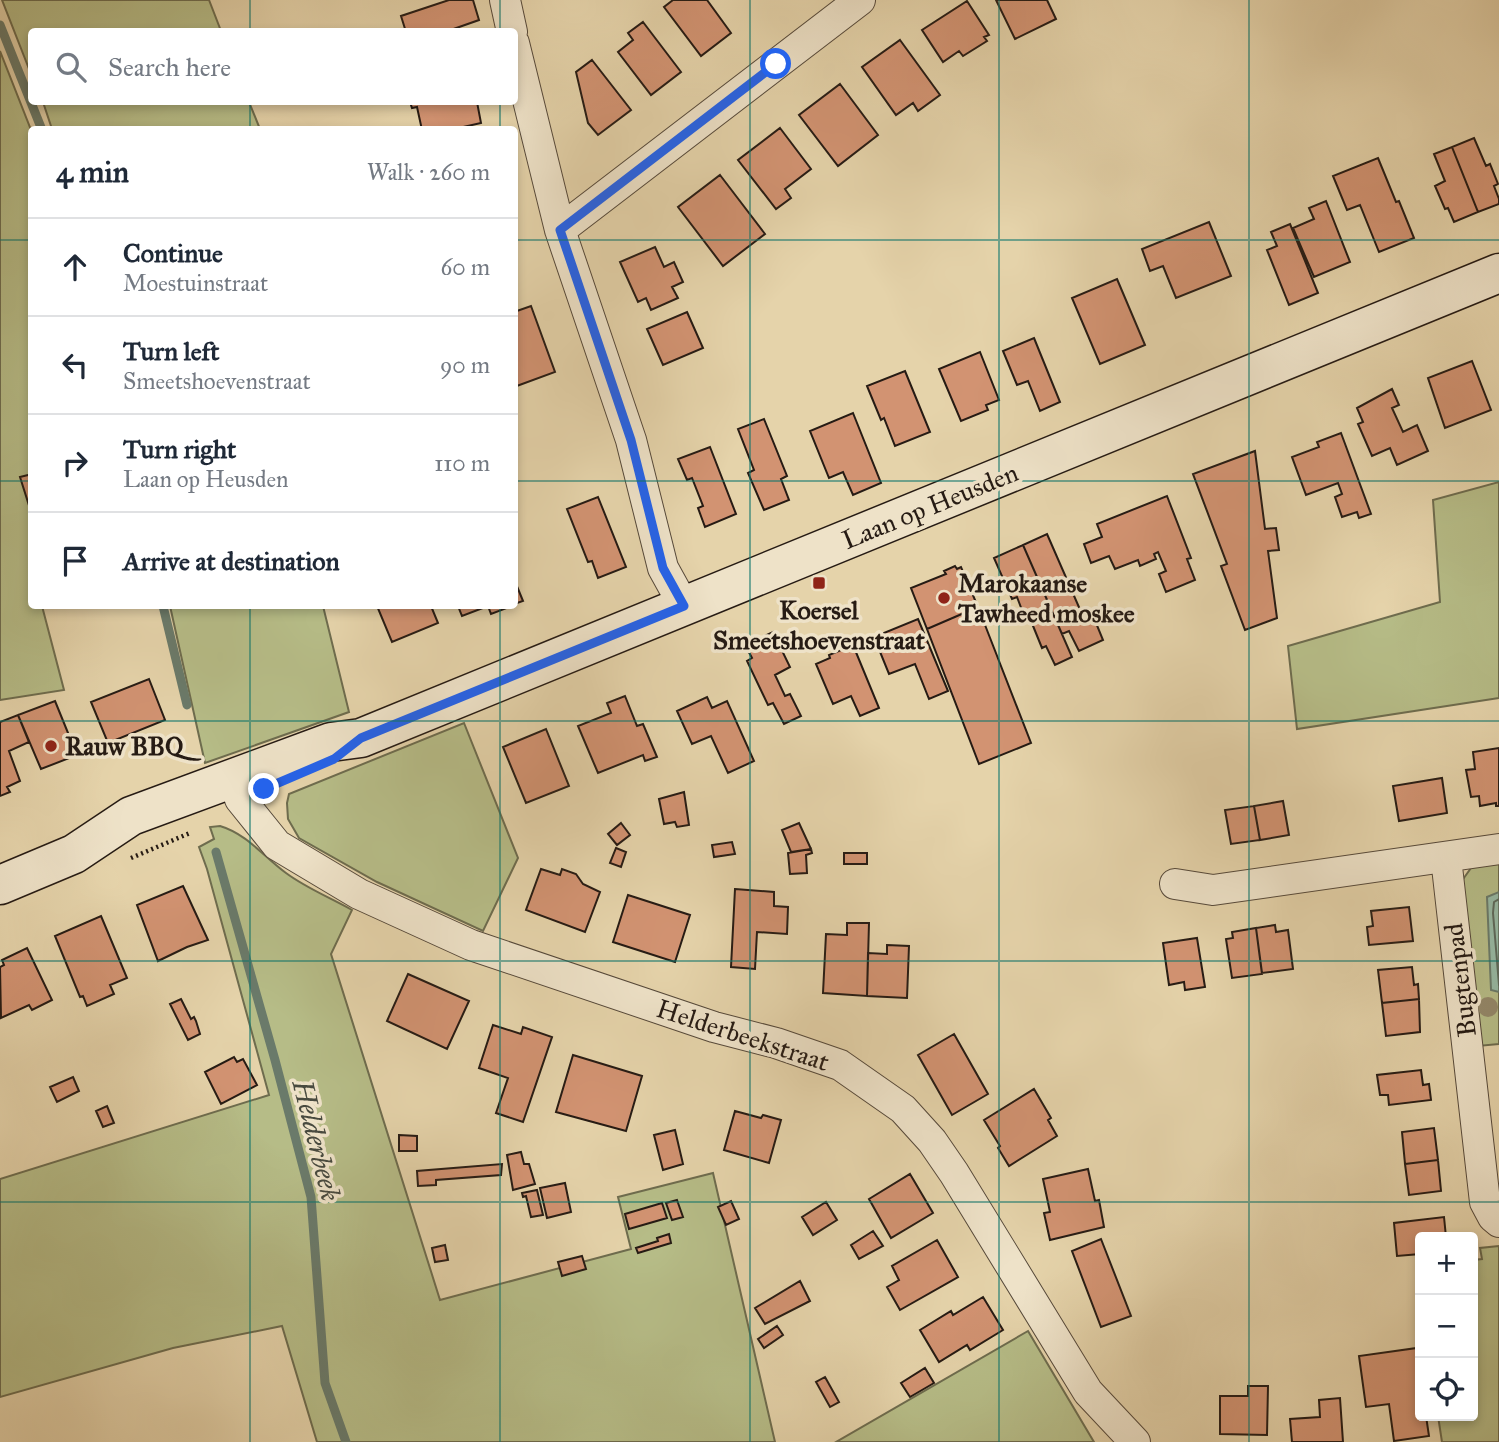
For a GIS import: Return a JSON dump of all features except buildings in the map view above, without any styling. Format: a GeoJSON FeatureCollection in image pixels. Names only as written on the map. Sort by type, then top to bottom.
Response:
{"type":"FeatureCollection","features":[{"type":"Feature","properties":{"kind":"street"},"geometry":{"type":"LineString","coordinates":[[505,0],[511,28]]}},
{"type":"Feature","properties":{"kind":"street"},"geometry":{"type":"LineString","coordinates":[[560,230],[860,0]]}},
{"type":"Feature","properties":{"kind":"street"},"geometry":{"type":"LineString","coordinates":[[518,59],[560,230],[631,440],[663,568],[684,606]]}},
{"type":"Feature","properties":{"kind":"street","name":"Laan op Heusden"},"geometry":{"type":"LineString","coordinates":[[0,885],[74,854],[138,840],[236,789],[334,759],[361,738],[1499,273]]}},
{"type":"Feature","properties":{"kind":"street","name":"Helderbeekstraat"},"geometry":{"type":"LineString","coordinates":[[236,789],[277,845],[359,894],[471,945],[714,1027],[776,1043],[840,1065],[903,1109],[932,1141],[954,1172],[1088,1392],[1135,1442]]}},
{"type":"Feature","properties":{"kind":"street"},"geometry":{"type":"LineString","coordinates":[[1175,884],[1213,890],[1499,849]]}},
{"type":"Feature","properties":{"kind":"street","name":"Bugtenpad"},"geometry":{"type":"LineString","coordinates":[[1446,858],[1485,1202],[1499,1223]]}},
{"type":"Feature","properties":{"kind":"shaded area"},"geometry":{"type":"Polygon","coordinates":[[[2,0],[209,0],[220,28],[28,28],[28,66],[2,0]]]}},
{"type":"Feature","properties":{"kind":"shaded area"},"geometry":{"type":"Polygon","coordinates":[[[0,51],[29,126],[28,609],[43,609],[64,690],[0,700],[0,51]]]}},
{"type":"Feature","properties":{"kind":"shaded area"},"geometry":{"type":"Polygon","coordinates":[[[44,105],[250,105],[259,126],[51,126],[44,105]]]}},
{"type":"Feature","properties":{"kind":"shaded area"},"geometry":{"type":"Polygon","coordinates":[[[1499,482],[1499,698],[1297,729],[1288,646],[1440,602],[1433,500],[1499,482]]]}},
{"type":"Feature","properties":{"kind":"shaded area"},"geometry":{"type":"Polygon","coordinates":[[[171,609],[324,609],[349,712],[205,763],[171,609]]]}},
{"type":"Feature","properties":{"kind":"shaded area"},"geometry":{"type":"Polygon","coordinates":[[[464,723],[518,858],[483,931],[377,882],[299,838],[288,819],[289,794],[464,723]]]}},
{"type":"Feature","properties":{"kind":"shaded area"},"geometry":{"type":"Polygon","coordinates":[[[220,826],[239,834],[294,878],[352,910],[331,954],[440,1300],[631,1249],[618,1197],[713,1173],[775,1442],[317,1442],[282,1326],[173,1348],[0,1397],[0,1179],[269,1095],[199,847],[214,839],[210,827],[220,826]]]}},
{"type":"Feature","properties":{"kind":"shaded area"},"geometry":{"type":"Polygon","coordinates":[[[1499,858],[1499,1044],[1478,1046],[1461,882],[1471,868],[1499,858]]]}},
{"type":"Feature","properties":{"kind":"shaded area"},"geometry":{"type":"Polygon","coordinates":[[[1499,1246],[1499,1442],[1442,1442],[1439,1421],[1478,1421],[1478,1259],[1482,1259],[1480,1248],[1499,1246]]]}},
{"type":"Feature","properties":{"kind":"shaded area"},"geometry":{"type":"Polygon","coordinates":[[[1028,1331],[1094,1442],[836,1442],[1028,1331]]]}},
{"type":"Feature","properties":{"kind":"water"},"geometry":{"type":"Polygon","coordinates":[[[1499,892],[1499,992],[1491,990],[1487,897],[1499,892]]]}},
{"type":"Feature","properties":{"kind":"waterway","name":"Helderbeek"},"geometry":{"type":"LineString","coordinates":[[0,25],[28,95]]}},
{"type":"Feature","properties":{"kind":"waterway","name":"Helderbeek"},"geometry":{"type":"LineString","coordinates":[[32,105],[40,126]]}},
{"type":"Feature","properties":{"kind":"waterway","name":"Helderbeek"},"geometry":{"type":"LineString","coordinates":[[164,609],[187,705]]}},
{"type":"Feature","properties":{"kind":"waterway","name":"Helderbeek"},"geometry":{"type":"LineString","coordinates":[[216,852],[311,1197],[325,1383],[346,1442]]}},
{"type":"Feature","properties":{"kind":"place","name":"Koersel Smeetshoevenstraat"},"geometry":{"type":"Point","coordinates":[819,583]}},
{"type":"Feature","properties":{"kind":"place","name":"Marokaanse Tawheed moskee"},"geometry":{"type":"Point","coordinates":[944,598]}},
{"type":"Feature","properties":{"kind":"place","name":"Rauw BBQ"},"geometry":{"type":"Point","coordinates":[51,746]}},
{"type":"Feature","properties":{"kind":"route"},"geometry":{"type":"LineString","coordinates":[[264,789],[334,759],[361,738],[684,606],[663,568],[631,440],[560,230],[776,64]]}}]}
